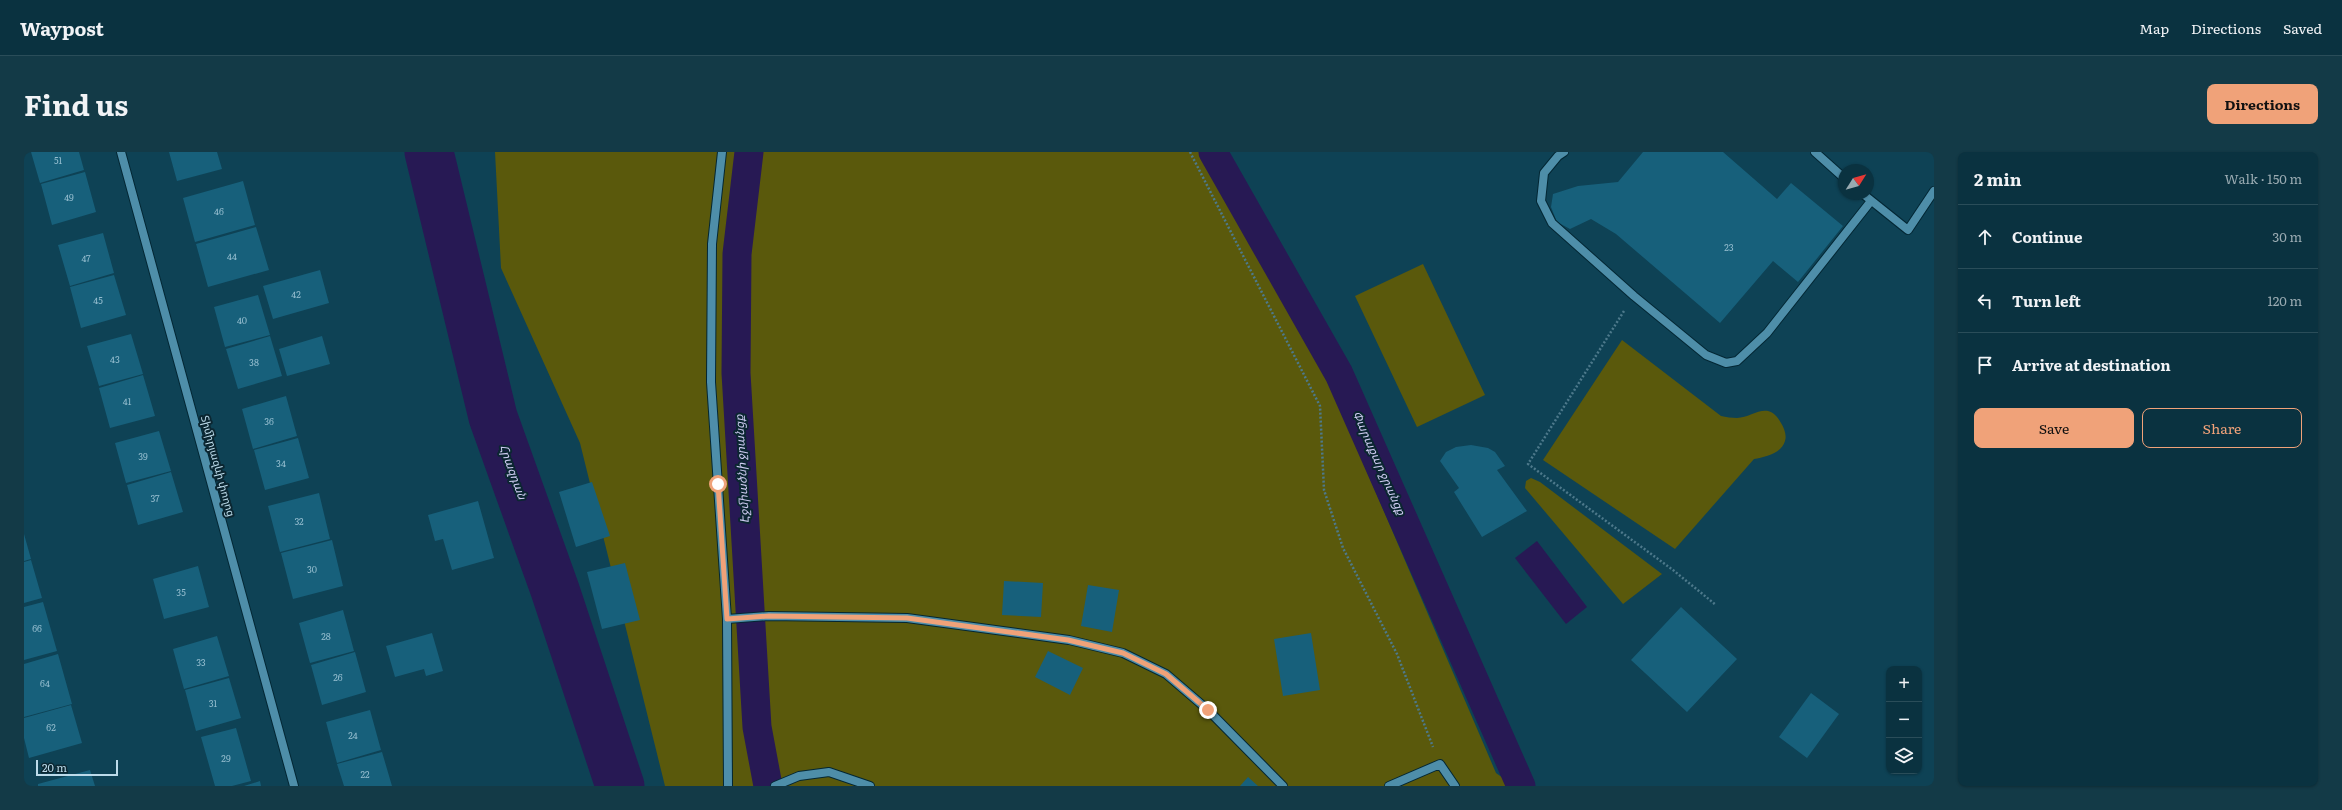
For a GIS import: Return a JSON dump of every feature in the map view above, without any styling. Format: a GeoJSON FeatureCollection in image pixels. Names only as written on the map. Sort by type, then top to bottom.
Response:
{"type":"FeatureCollection","features":[{"type":"Feature","properties":{"kind":"street","name":"Տիմիրյազևի փողոց"},"geometry":{"type":"LineString","coordinates":[[121,152],[294,786]]}},
{"type":"Feature","properties":{"kind":"street"},"geometry":{"type":"LineString","coordinates":[[722,152],[712,244],[711,382],[727,619],[728,786]]}},
{"type":"Feature","properties":{"kind":"street"},"geometry":{"type":"LineString","coordinates":[[1564,152],[1558,156],[1544,173],[1541,201],[1552,223],[1634,296],[1706,355],[1726,363],[1737,361],[1766,332],[1871,201],[1908,230],[1934,191]]}},
{"type":"Feature","properties":{"kind":"street"},"geometry":{"type":"LineString","coordinates":[[1815,152],[1838,173]]}},
{"type":"Feature","properties":{"kind":"street"},"geometry":{"type":"LineString","coordinates":[[727,619],[769,616],[907,618],[1068,640],[1123,653],[1166,674],[1208,710],[1284,786]]}},
{"type":"Feature","properties":{"kind":"street"},"geometry":{"type":"LineString","coordinates":[[1389,786],[1440,764],[1455,786]]}},
{"type":"Feature","properties":{"kind":"street"},"geometry":{"type":"LineString","coordinates":[[776,786],[799,776],[829,772],[870,786]]}},
{"type":"Feature","properties":{"kind":"path"},"geometry":{"type":"LineString","coordinates":[[1190,152],[1320,406],[1324,490],[1343,548],[1397,654],[1440,764]]}},
{"type":"Feature","properties":{"kind":"path"},"geometry":{"type":"LineString","coordinates":[[1634,296],[1528,464],[1673,570],[1716,605]]}},
{"type":"Feature","properties":{"kind":"shaded area"},"geometry":{"type":"Polygon","coordinates":[[[495,152],[1210,152],[1323,369],[1496,773],[1514,786],[665,786],[580,443],[501,268],[495,152]]]}},
{"type":"Feature","properties":{"kind":"shaded area"},"geometry":{"type":"Polygon","coordinates":[[[1423,264],[1485,395],[1417,427],[1355,296],[1423,264]]]}},
{"type":"Feature","properties":{"kind":"shaded area"},"geometry":{"type":"Polygon","coordinates":[[[1622,340],[1721,416],[1737,418],[1760,412],[1771,412],[1776,416],[1785,432],[1785,441],[1780,449],[1772,454],[1754,459],[1675,549],[1543,460],[1622,340]]]}},
{"type":"Feature","properties":{"kind":"shaded area"},"geometry":{"type":"Polygon","coordinates":[[[1531,478],[1540,482],[1662,574],[1623,604],[1525,488],[1526,481],[1531,478]]]}},
{"type":"Feature","properties":{"kind":"shaded area"},"geometry":{"type":"Polygon","coordinates":[[[1537,541],[1587,607],[1566,624],[1515,558],[1537,541]]]}},
{"type":"Feature","properties":{"kind":"building"},"geometry":{"type":"Polygon","coordinates":[[[31,152],[79,152],[84,170],[40,183],[31,152]]]}},
{"type":"Feature","properties":{"kind":"building"},"geometry":{"type":"Polygon","coordinates":[[[169,152],[217,152],[222,169],[177,181],[169,152]]]}},
{"type":"Feature","properties":{"kind":"building"},"geometry":{"type":"Polygon","coordinates":[[[1643,152],[1723,152],[1777,199],[1791,183],[1843,226],[1798,282],[1773,261],[1720,323],[1616,234],[1591,219],[1570,229],[1557,222],[1551,207],[1553,194],[1578,186],[1618,182],[1643,152]]]}},
{"type":"Feature","properties":{"kind":"building"},"geometry":{"type":"Polygon","coordinates":[[[85,172],[96,212],[52,225],[41,184],[85,172]]]}},
{"type":"Feature","properties":{"kind":"building"},"geometry":{"type":"Polygon","coordinates":[[[243,181],[255,225],[195,242],[183,198],[243,181]]]}},
{"type":"Feature","properties":{"kind":"building"},"geometry":{"type":"Polygon","coordinates":[[[256,227],[269,270],[208,287],[196,244],[256,227]]]}},
{"type":"Feature","properties":{"kind":"building"},"geometry":{"type":"Polygon","coordinates":[[[103,233],[114,273],[70,286],[58,245],[103,233]]]}},
{"type":"Feature","properties":{"kind":"building"},"geometry":{"type":"Polygon","coordinates":[[[320,270],[329,303],[273,319],[263,286],[320,270]]]}},
{"type":"Feature","properties":{"kind":"building"},"geometry":{"type":"Polygon","coordinates":[[[114,275],[126,315],[81,328],[70,287],[114,275]]]}},
{"type":"Feature","properties":{"kind":"building"},"geometry":{"type":"Polygon","coordinates":[[[258,295],[270,335],[225,347],[214,307],[258,295]]]}},
{"type":"Feature","properties":{"kind":"building"},"geometry":{"type":"Polygon","coordinates":[[[131,334],[143,374],[99,386],[87,346],[131,334]]]}},
{"type":"Feature","properties":{"kind":"building"},"geometry":{"type":"Polygon","coordinates":[[[270,336],[282,376],[238,389],[226,349],[270,336]]]}},
{"type":"Feature","properties":{"kind":"building"},"geometry":{"type":"Polygon","coordinates":[[[322,336],[330,364],[287,376],[279,349],[322,336]]]}},
{"type":"Feature","properties":{"kind":"building"},"geometry":{"type":"Polygon","coordinates":[[[143,375],[155,416],[110,428],[99,388],[143,375]]]}},
{"type":"Feature","properties":{"kind":"building"},"geometry":{"type":"Polygon","coordinates":[[[286,396],[297,436],[253,449],[242,409],[286,396]]]}},
{"type":"Feature","properties":{"kind":"building"},"geometry":{"type":"Polygon","coordinates":[[[159,431],[171,471],[126,483],[115,443],[159,431]]]}},
{"type":"Feature","properties":{"kind":"building"},"geometry":{"type":"Polygon","coordinates":[[[298,438],[309,478],[265,490],[254,450],[298,438]]]}},
{"type":"Feature","properties":{"kind":"building"},"geometry":{"type":"Polygon","coordinates":[[[1471,445],[1488,448],[1495,452],[1505,466],[1497,470],[1527,511],[1482,537],[1454,492],[1459,488],[1440,461],[1446,452],[1456,447],[1471,445]]]}},
{"type":"Feature","properties":{"kind":"building"},"geometry":{"type":"Polygon","coordinates":[[[171,472],[183,512],[138,525],[127,485],[171,472]]]}},
{"type":"Feature","properties":{"kind":"building"},"geometry":{"type":"Polygon","coordinates":[[[592,482],[610,536],[576,547],[559,492],[592,482]]]}},
{"type":"Feature","properties":{"kind":"building"},"geometry":{"type":"Polygon","coordinates":[[[319,493],[330,539],[280,552],[268,506],[319,493]]]}},
{"type":"Feature","properties":{"kind":"building"},"geometry":{"type":"Polygon","coordinates":[[[478,501],[494,558],[452,570],[443,539],[435,541],[428,515],[478,501]]]}},
{"type":"Feature","properties":{"kind":"building"},"geometry":{"type":"Polygon","coordinates":[[[24,534],[31,559],[24,561],[24,534]]]}},
{"type":"Feature","properties":{"kind":"building"},"geometry":{"type":"Polygon","coordinates":[[[332,540],[343,586],[293,599],[281,553],[332,540]]]}},
{"type":"Feature","properties":{"kind":"building"},"geometry":{"type":"Polygon","coordinates":[[[31,560],[42,598],[24,603],[24,562],[31,560]]]}},
{"type":"Feature","properties":{"kind":"building"},"geometry":{"type":"Polygon","coordinates":[[[625,563],[640,620],[602,629],[587,572],[625,563]]]}},
{"type":"Feature","properties":{"kind":"building"},"geometry":{"type":"Polygon","coordinates":[[[198,566],[209,607],[164,619],[153,579],[198,566]]]}},
{"type":"Feature","properties":{"kind":"building"},"geometry":{"type":"Polygon","coordinates":[[[1004,581],[1043,583],[1041,617],[1002,615],[1004,581]]]}},
{"type":"Feature","properties":{"kind":"building"},"geometry":{"type":"Polygon","coordinates":[[[1088,585],[1119,590],[1112,632],[1081,626],[1088,585]]]}},
{"type":"Feature","properties":{"kind":"building"},"geometry":{"type":"Polygon","coordinates":[[[43,602],[57,651],[24,660],[24,607],[43,602]]]}},
{"type":"Feature","properties":{"kind":"building"},"geometry":{"type":"Polygon","coordinates":[[[1681,607],[1737,659],[1687,712],[1631,660],[1681,607]]]}},
{"type":"Feature","properties":{"kind":"building"},"geometry":{"type":"Polygon","coordinates":[[[343,610],[354,651],[310,663],[299,623],[343,610]]]}},
{"type":"Feature","properties":{"kind":"building"},"geometry":{"type":"Polygon","coordinates":[[[432,633],[443,671],[426,676],[424,669],[395,677],[386,646],[432,633]]]}},
{"type":"Feature","properties":{"kind":"building"},"geometry":{"type":"Polygon","coordinates":[[[1311,633],[1320,690],[1283,696],[1274,639],[1311,633]]]}},
{"type":"Feature","properties":{"kind":"building"},"geometry":{"type":"Polygon","coordinates":[[[217,636],[229,676],[184,689],[173,649],[217,636]]]}},
{"type":"Feature","properties":{"kind":"building"},"geometry":{"type":"Polygon","coordinates":[[[1048,651],[1083,668],[1070,695],[1035,677],[1048,651]]]}},
{"type":"Feature","properties":{"kind":"building"},"geometry":{"type":"Polygon","coordinates":[[[355,652],[366,692],[322,705],[311,665],[355,652]]]}},
{"type":"Feature","properties":{"kind":"building"},"geometry":{"type":"Polygon","coordinates":[[[58,654],[72,704],[24,717],[24,664],[58,654]]]}},
{"type":"Feature","properties":{"kind":"building"},"geometry":{"type":"Polygon","coordinates":[[[229,678],[241,718],[196,731],[185,690],[229,678]]]}},
{"type":"Feature","properties":{"kind":"building"},"geometry":{"type":"Polygon","coordinates":[[[1811,693],[1839,714],[1807,758],[1779,737],[1811,693]]]}},
{"type":"Feature","properties":{"kind":"building"},"geometry":{"type":"Polygon","coordinates":[[[71,705],[82,743],[29,758],[24,738],[24,718],[71,705]]]}},
{"type":"Feature","properties":{"kind":"building"},"geometry":{"type":"Polygon","coordinates":[[[370,710],[381,750],[337,763],[326,722],[370,710]]]}},
{"type":"Feature","properties":{"kind":"building"},"geometry":{"type":"Polygon","coordinates":[[[236,728],[251,781],[232,786],[215,786],[201,737],[236,728]]]}},
{"type":"Feature","properties":{"kind":"building"},"geometry":{"type":"Polygon","coordinates":[[[382,752],[392,786],[344,786],[337,764],[382,752]]]}},
{"type":"Feature","properties":{"kind":"building"},"geometry":{"type":"Polygon","coordinates":[[[90,770],[95,786],[38,786],[38,784],[90,770]]]}},
{"type":"Feature","properties":{"kind":"building"},"geometry":{"type":"Polygon","coordinates":[[[1248,777],[1258,786],[1240,786],[1248,777]]]}},
{"type":"Feature","properties":{"kind":"building"},"geometry":{"type":"Polygon","coordinates":[[[260,781],[261,786],[244,786],[260,781]]]}},
{"type":"Feature","properties":{"kind":"waterway","name":"Հրազդան"},"geometry":{"type":"LineString","coordinates":[[429,152],[493,417],[555,590],[620,786]]}},
{"type":"Feature","properties":{"kind":"waterway","name":"Էջմիածնի ջրանցք"},"geometry":{"type":"LineString","coordinates":[[749,152],[737,254],[736,373],[757,727],[768,786]]}},
{"type":"Feature","properties":{"kind":"waterway","name":"Փարաքար ջրանցք"},"geometry":{"type":"LineString","coordinates":[[1213,152],[1339,374],[1521,786]]}},
{"type":"Feature","properties":{"kind":"route"},"geometry":{"type":"LineString","coordinates":[[718,484],[727,619],[769,616],[907,618],[1068,640],[1123,653],[1166,674],[1208,710]]}}]}
